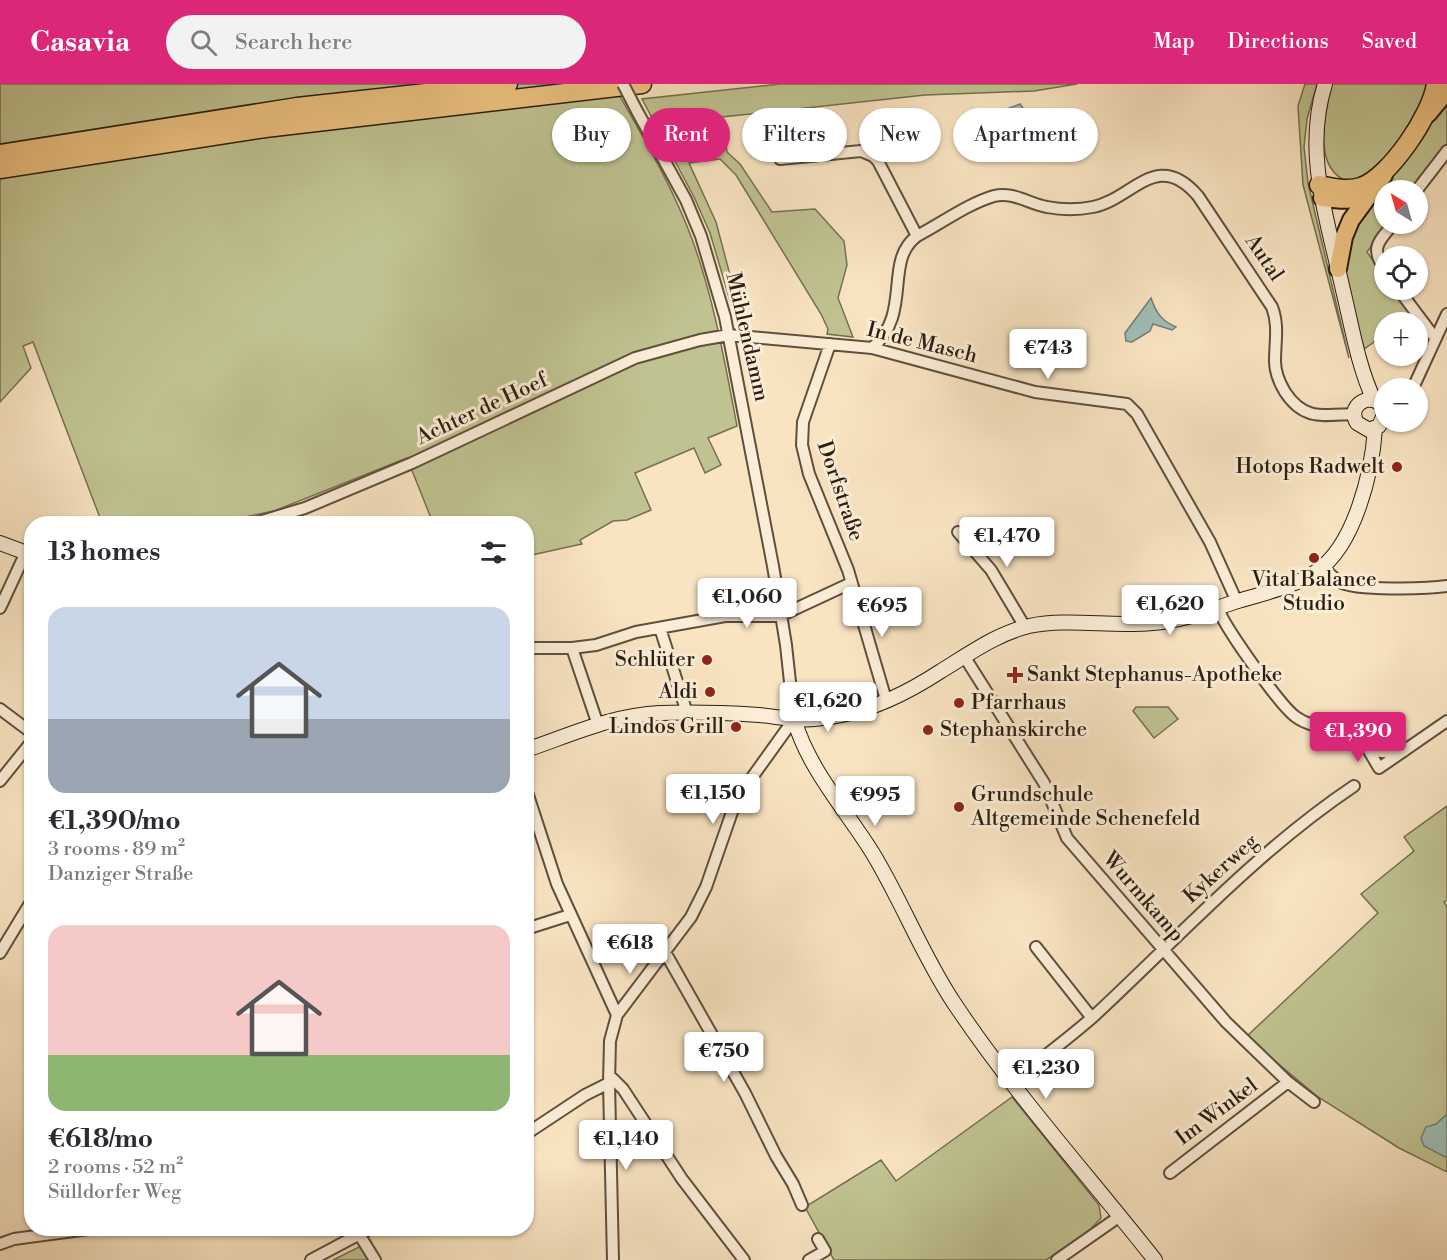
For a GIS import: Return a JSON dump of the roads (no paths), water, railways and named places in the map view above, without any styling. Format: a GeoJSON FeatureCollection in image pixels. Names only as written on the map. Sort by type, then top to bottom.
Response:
{"type":"FeatureCollection","features":[{"type":"Feature","properties":{"kind":"highway"},"geometry":{"type":"LineString","coordinates":[[0,154],[297,107],[508,84]]}},
{"type":"Feature","properties":{"kind":"highway"},"geometry":{"type":"LineString","coordinates":[[0,169],[265,128],[642,84]]}},
{"type":"Feature","properties":{"kind":"highway"},"geometry":{"type":"LineString","coordinates":[[1321,191],[1361,186],[1378,177],[1420,124],[1434,96],[1436,84]]}},
{"type":"Feature","properties":{"kind":"main road"},"geometry":{"type":"LineString","coordinates":[[1325,84],[1315,137],[1321,191],[1368,400]]}},
{"type":"Feature","properties":{"kind":"main road"},"geometry":{"type":"LineString","coordinates":[[1420,124],[1447,92]]}},
{"type":"Feature","properties":{"kind":"main road"},"geometry":{"type":"LineString","coordinates":[[1338,269],[1347,228],[1389,166]]}},
{"type":"Feature","properties":{"kind":"main road"},"geometry":{"type":"LineString","coordinates":[[1321,191],[1348,200],[1370,194]]}},
{"type":"Feature","properties":{"kind":"main road"},"geometry":{"type":"LineString","coordinates":[[1370,429],[1357,423],[1354,414],[1356,406],[1368,400],[1374,402]]}},
{"type":"Feature","properties":{"kind":"main road"},"geometry":{"type":"LineString","coordinates":[[1370,429],[1374,427]]}},
{"type":"Feature","properties":{"kind":"main road"},"geometry":{"type":"LineString","coordinates":[[534,747],[598,725],[638,716],[687,713],[739,714],[794,719],[843,715],[886,700],[934,676],[993,639],[1025,627],[1056,623],[1125,625],[1153,623],[1188,617],[1286,586],[1323,567],[1342,542],[1355,517],[1374,451],[1370,429]]}},
{"type":"Feature","properties":{"kind":"main road"},"geometry":{"type":"LineString","coordinates":[[0,543],[24,552]]}},
{"type":"Feature","properties":{"kind":"main road"},"geometry":{"type":"LineString","coordinates":[[794,719],[803,746],[873,853],[945,989],[1012,1082],[1155,1260]]}},
{"type":"Feature","properties":{"kind":"street","name":"Mühlendamm"},"geometry":{"type":"LineString","coordinates":[[622,84],[681,191],[701,236],[729,335],[773,566],[794,719]]}},
{"type":"Feature","properties":{"kind":"street"},"geometry":{"type":"LineString","coordinates":[[847,152],[861,151],[878,161],[917,237],[909,242],[902,252],[896,307],[890,326],[882,339],[872,348]]}},
{"type":"Feature","properties":{"kind":"street"},"geometry":{"type":"LineString","coordinates":[[1425,180],[1447,151]]}},
{"type":"Feature","properties":{"kind":"street","name":"Autal"},"geometry":{"type":"LineString","coordinates":[[917,237],[997,195],[1016,196],[1048,208],[1068,210],[1106,202],[1155,176],[1174,178],[1191,188],[1272,307],[1278,327],[1276,373],[1279,383],[1291,400],[1299,409],[1317,415],[1354,414]]}},
{"type":"Feature","properties":{"kind":"street"},"geometry":{"type":"LineString","coordinates":[[1406,300],[1435,338]]}},
{"type":"Feature","properties":{"kind":"street"},"geometry":{"type":"LineString","coordinates":[[1417,378],[1447,314]]}},
{"type":"Feature","properties":{"kind":"street","name":"In de Masch"},"geometry":{"type":"LineString","coordinates":[[729,335],[872,348],[1035,392],[1127,404],[1137,414],[1210,542],[1237,602]]}},
{"type":"Feature","properties":{"kind":"street","name":"Achter de Hoef"},"geometry":{"type":"LineString","coordinates":[[278,516],[305,508],[412,463],[635,358],[700,340],[729,335]]}},
{"type":"Feature","properties":{"kind":"street","name":"Dorfstraße"},"geometry":{"type":"LineString","coordinates":[[830,344],[803,422],[802,445],[807,467],[848,570],[886,700]]}},
{"type":"Feature","properties":{"kind":"street"},"geometry":{"type":"LineString","coordinates":[[958,532],[991,570],[1025,627]]}},
{"type":"Feature","properties":{"kind":"street"},"geometry":{"type":"LineString","coordinates":[[0,608],[24,563]]}},
{"type":"Feature","properties":{"kind":"street"},"geometry":{"type":"LineString","coordinates":[[1323,567],[1341,583],[1349,586],[1404,589],[1447,586]]}},
{"type":"Feature","properties":{"kind":"street"},"geometry":{"type":"LineString","coordinates":[[534,649],[596,645],[636,632],[725,616],[780,616],[851,583]]}},
{"type":"Feature","properties":{"kind":"street"},"geometry":{"type":"LineString","coordinates":[[1218,608],[1240,646],[1287,709],[1297,718],[1354,735],[1373,749],[1382,752],[1404,751]]}},
{"type":"Feature","properties":{"kind":"street"},"geometry":{"type":"LineString","coordinates":[[660,628],[687,713]]}},
{"type":"Feature","properties":{"kind":"street"},"geometry":{"type":"LineString","coordinates":[[572,648],[598,725]]}},
{"type":"Feature","properties":{"kind":"street","name":"Wurmkamp"},"geometry":{"type":"LineString","coordinates":[[964,656],[1044,783],[1067,838],[1226,1022],[1288,1082],[1314,1102]]}},
{"type":"Feature","properties":{"kind":"street"},"geometry":{"type":"LineString","coordinates":[[0,709],[24,727]]}},
{"type":"Feature","properties":{"kind":"street"},"geometry":{"type":"LineString","coordinates":[[613,1260],[609,1079],[610,1041],[616,1014],[691,917],[706,886],[732,812],[743,790],[794,719]]}},
{"type":"Feature","properties":{"kind":"street"},"geometry":{"type":"LineString","coordinates":[[1364,742],[1379,768],[1447,721]]}},
{"type":"Feature","properties":{"kind":"street"},"geometry":{"type":"LineString","coordinates":[[0,781],[24,751]]}},
{"type":"Feature","properties":{"kind":"street","name":"Kykerweg"},"geometry":{"type":"LineString","coordinates":[[1012,1082],[1092,1018],[1211,903],[1284,838],[1320,808],[1354,786]]}},
{"type":"Feature","properties":{"kind":"street"},"geometry":{"type":"LineString","coordinates":[[534,814],[557,884],[616,1014]]}},
{"type":"Feature","properties":{"kind":"street"},"geometry":{"type":"LineString","coordinates":[[0,952],[24,913]]}},
{"type":"Feature","properties":{"kind":"street"},"geometry":{"type":"LineString","coordinates":[[534,926],[570,915]]}},
{"type":"Feature","properties":{"kind":"street"},"geometry":{"type":"LineString","coordinates":[[1036,947],[1092,1018]]}},
{"type":"Feature","properties":{"kind":"street"},"geometry":{"type":"LineString","coordinates":[[665,952],[745,1093],[802,1205]]}},
{"type":"Feature","properties":{"kind":"street"},"geometry":{"type":"LineString","coordinates":[[534,1129],[609,1079]]}},
{"type":"Feature","properties":{"kind":"street"},"geometry":{"type":"LineString","coordinates":[[609,1079],[623,1089],[682,1179],[744,1260]]}},
{"type":"Feature","properties":{"kind":"street","name":"Im Winkel"},"geometry":{"type":"LineString","coordinates":[[1170,1173],[1288,1082]]}},
{"type":"Feature","properties":{"kind":"street"},"geometry":{"type":"LineString","coordinates":[[1057,1260],[1120,1216]]}},
{"type":"Feature","properties":{"kind":"street"},"geometry":{"type":"LineString","coordinates":[[0,1244],[30,1236]]}},
{"type":"Feature","properties":{"kind":"street"},"geometry":{"type":"LineString","coordinates":[[311,1260],[355,1236]]}},
{"type":"Feature","properties":{"kind":"street"},"geometry":{"type":"LineString","coordinates":[[360,1236],[375,1260]]}},
{"type":"Feature","properties":{"kind":"street"},"geometry":{"type":"LineString","coordinates":[[809,1260],[825,1251],[818,1239]]}},
{"type":"Feature","properties":{"kind":"water"},"geometry":{"type":"Polygon","coordinates":[[[1020,104],[1023,108],[1010,108],[1020,104]]]}},
{"type":"Feature","properties":{"kind":"water"},"geometry":{"type":"Polygon","coordinates":[[[1151,298],[1160,316],[1176,327],[1172,330],[1153,324],[1150,331],[1132,342],[1126,341],[1125,333],[1151,298]]]}},
{"type":"Feature","properties":{"kind":"water"},"geometry":{"type":"Polygon","coordinates":[[[1447,1114],[1447,1158],[1424,1146],[1421,1138],[1426,1127],[1436,1124],[1447,1114]]]}},
{"type":"Feature","properties":{"kind":"place","name":"Hotops Radwelt"},"geometry":{"type":"Point","coordinates":[1397,467]}},
{"type":"Feature","properties":{"kind":"place","name":"Vital Balance Studio"},"geometry":{"type":"Point","coordinates":[1314,558]}},
{"type":"Feature","properties":{"kind":"place","name":"Schlüter"},"geometry":{"type":"Point","coordinates":[707,660]}},
{"type":"Feature","properties":{"kind":"place","name":"Sankt Stephanus-Apotheke"},"geometry":{"type":"Point","coordinates":[1015,675]}},
{"type":"Feature","properties":{"kind":"place","name":"Aldi"},"geometry":{"type":"Point","coordinates":[710,692]}},
{"type":"Feature","properties":{"kind":"place","name":"Pfarrhaus"},"geometry":{"type":"Point","coordinates":[959,703]}},
{"type":"Feature","properties":{"kind":"place","name":"Lindos Grill"},"geometry":{"type":"Point","coordinates":[736,727]}},
{"type":"Feature","properties":{"kind":"place","name":"Stephanskirche"},"geometry":{"type":"Point","coordinates":[928,730]}},
{"type":"Feature","properties":{"kind":"place","name":"Grundschule Altgemeinde Schenefeld"},"geometry":{"type":"Point","coordinates":[959,807]}}]}
